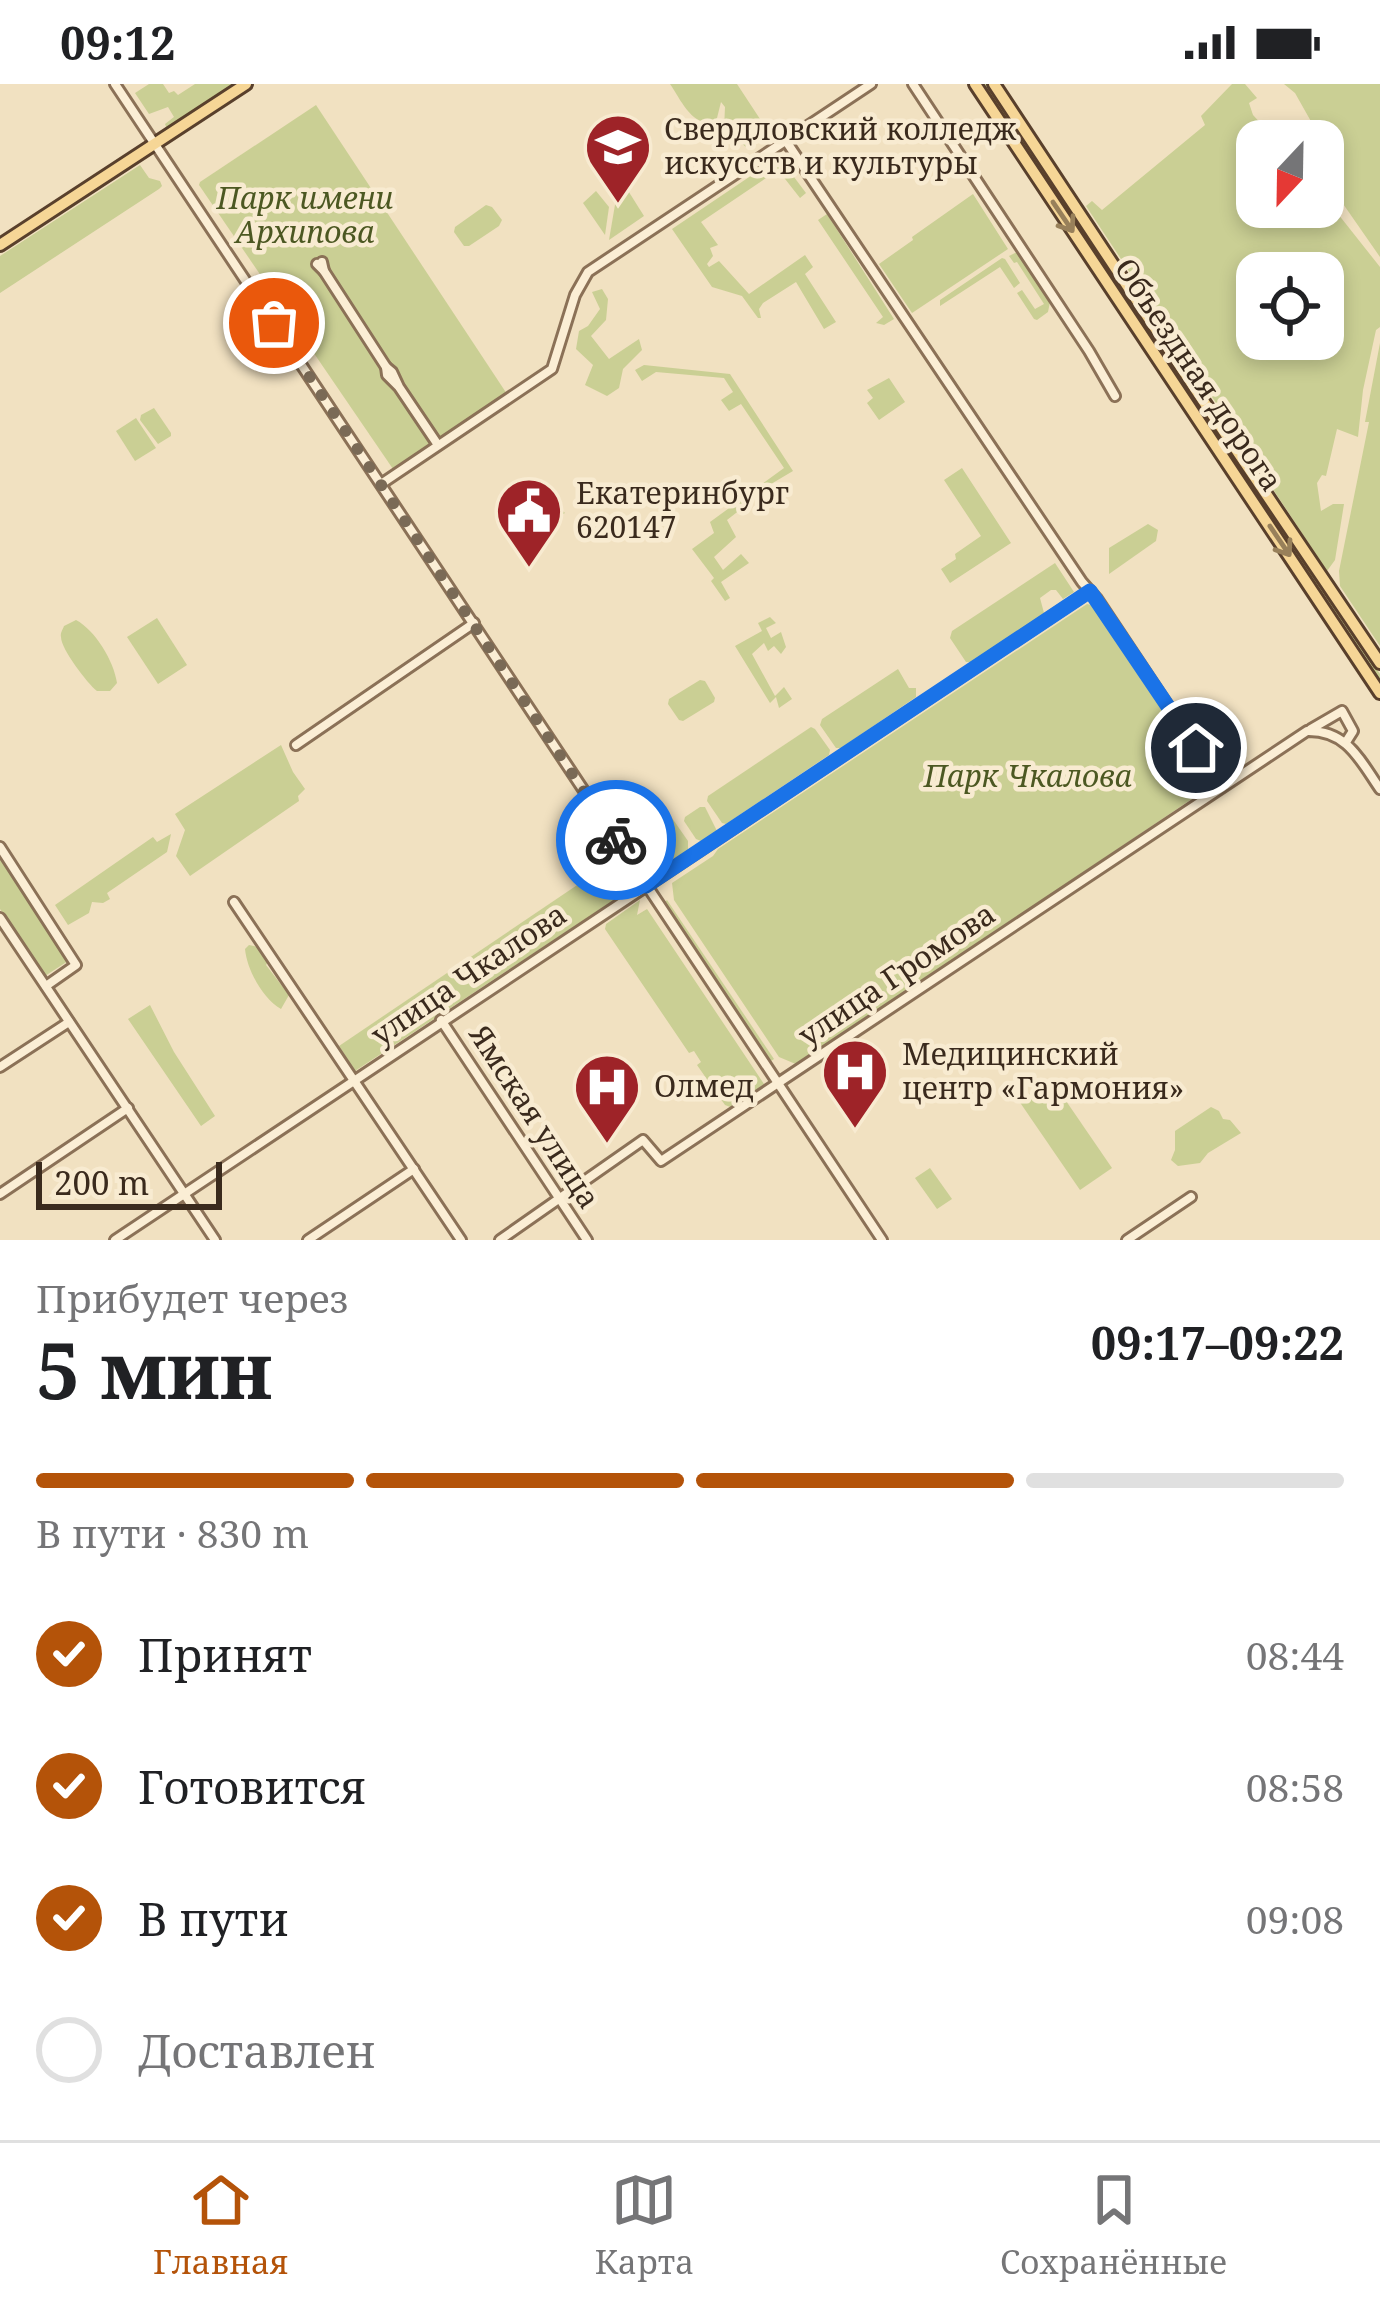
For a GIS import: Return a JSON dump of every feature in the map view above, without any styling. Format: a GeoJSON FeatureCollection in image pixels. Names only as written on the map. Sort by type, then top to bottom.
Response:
{"type":"FeatureCollection","features":[{"type":"Feature","properties":{"kind":"main road"},"geometry":{"type":"LineString","coordinates":[[0,245],[246,84]]}},
{"type":"Feature","properties":{"kind":"main road","name":"Объездная дорога"},"geometry":{"type":"LineString","coordinates":[[975,84],[1380,693]]}},
{"type":"Feature","properties":{"kind":"main road","name":"Объездная дорога"},"geometry":{"type":"LineString","coordinates":[[994,84],[1380,663]]}},
{"type":"Feature","properties":{"kind":"street"},"geometry":{"type":"LineString","coordinates":[[115,84],[883,1240]]}},
{"type":"Feature","properties":{"kind":"street"},"geometry":{"type":"LineString","coordinates":[[380,484],[553,369],[575,295],[588,272],[871,84]]}},
{"type":"Feature","properties":{"kind":"street"},"geometry":{"type":"LineString","coordinates":[[913,84],[1114,396]]}},
{"type":"Feature","properties":{"kind":"street"},"geometry":{"type":"LineString","coordinates":[[786,140],[1222,787]]}},
{"type":"Feature","properties":{"kind":"street"},"geometry":{"type":"LineString","coordinates":[[321,266],[439,445]]}},
{"type":"Feature","properties":{"kind":"street","name":"улица Чкалова"},"geometry":{"type":"LineString","coordinates":[[115,1240],[1090,591]]}},
{"type":"Feature","properties":{"kind":"street"},"geometry":{"type":"LineString","coordinates":[[296,745],[474,623]]}},
{"type":"Feature","properties":{"kind":"street"},"geometry":{"type":"LineString","coordinates":[[1307,731],[1342,711],[1353,731],[1346,742]]}},
{"type":"Feature","properties":{"kind":"street"},"geometry":{"type":"LineString","coordinates":[[1307,731],[1333,734],[1346,742],[1380,789]]}},
{"type":"Feature","properties":{"kind":"street","name":"улица Громова"},"geometry":{"type":"LineString","coordinates":[[500,1240],[643,1140],[662,1161],[1307,731]]}},
{"type":"Feature","properties":{"kind":"street"},"geometry":{"type":"LineString","coordinates":[[0,847],[76,965],[46,986]]}},
{"type":"Feature","properties":{"kind":"street"},"geometry":{"type":"LineString","coordinates":[[234,902],[461,1240]]}},
{"type":"Feature","properties":{"kind":"street"},"geometry":{"type":"LineString","coordinates":[[0,918],[215,1240]]}},
{"type":"Feature","properties":{"kind":"street","name":"Ямская улица"},"geometry":{"type":"LineString","coordinates":[[441,1021],[586,1240]]}},
{"type":"Feature","properties":{"kind":"street"},"geometry":{"type":"LineString","coordinates":[[0,1067],[69,1022]]}},
{"type":"Feature","properties":{"kind":"street"},"geometry":{"type":"LineString","coordinates":[[0,1194],[129,1108]]}},
{"type":"Feature","properties":{"kind":"street"},"geometry":{"type":"LineString","coordinates":[[308,1240],[414,1169]]}},
{"type":"Feature","properties":{"kind":"street"},"geometry":{"type":"LineString","coordinates":[[1127,1240],[1191,1197]]}},
{"type":"Feature","properties":{"kind":"green space"},"geometry":{"type":"Polygon","coordinates":[[[149,84],[163,84],[169,93],[178,95],[195,84],[236,84],[167,129],[165,124],[174,117],[168,107],[149,114],[135,93],[149,84]]]}},
{"type":"Feature","properties":{"kind":"green space"},"geometry":{"type":"Polygon","coordinates":[[[670,84],[737,84],[760,119],[749,128],[757,141],[746,147],[724,129],[721,102],[711,123],[697,119],[670,84]]]}},
{"type":"Feature","properties":{"kind":"green space"},"geometry":{"type":"Polygon","coordinates":[[[982,84],[990,84],[1380,674],[1380,686],[982,84]]]}},
{"type":"Feature","properties":{"kind":"green space"},"geometry":{"type":"Polygon","coordinates":[[[1232,84],[1245,84],[1257,98],[1249,103],[1258,120],[1236,120],[1236,228],[1344,228],[1344,222],[1380,267],[1380,327],[1363,390],[1358,437],[1337,429],[1326,476],[1317,483],[1321,511],[1344,504],[1335,560],[1327,571],[1086,206],[1092,201],[1102,210],[1205,125],[1201,116],[1232,84]]]}},
{"type":"Feature","properties":{"kind":"green space"},"geometry":{"type":"Polygon","coordinates":[[[1284,84],[1380,84],[1380,257],[1344,205],[1344,120],[1310,120],[1284,84]]]}},
{"type":"Feature","properties":{"kind":"green space","name":"Парк имени Архипова"},"geometry":{"type":"Polygon","coordinates":[[[316,105],[507,394],[393,469],[199,185],[316,105]]]}},
{"type":"Feature","properties":{"kind":"green space"},"geometry":{"type":"Polygon","coordinates":[[[779,157],[806,193],[800,198],[778,170],[701,222],[718,245],[710,248],[713,256],[707,264],[719,261],[749,294],[805,255],[813,267],[805,274],[836,322],[824,329],[796,282],[763,303],[758,318],[742,296],[712,287],[672,229],[779,157]]]}},
{"type":"Feature","properties":{"kind":"green space"},"geometry":{"type":"Polygon","coordinates":[[[140,165],[149,178],[160,181],[159,189],[0,293],[0,256],[140,165]]]}},
{"type":"Feature","properties":{"kind":"green space"},"geometry":{"type":"Polygon","coordinates":[[[627,189],[644,216],[609,240],[616,199],[627,189]]]}},
{"type":"Feature","properties":{"kind":"green space"},"geometry":{"type":"Polygon","coordinates":[[[596,191],[609,207],[605,235],[583,203],[596,191]]]}},
{"type":"Feature","properties":{"kind":"green space"},"geometry":{"type":"Polygon","coordinates":[[[973,194],[1008,249],[912,313],[879,264],[973,194]]]}},
{"type":"Feature","properties":{"kind":"green space"},"geometry":{"type":"Polygon","coordinates":[[[486,205],[502,220],[499,226],[464,246],[455,227],[486,205]]]}},
{"type":"Feature","properties":{"kind":"green space"},"geometry":{"type":"Polygon","coordinates":[[[827,214],[894,319],[884,325],[876,323],[883,317],[818,220],[827,214]]]}},
{"type":"Feature","properties":{"kind":"green space"},"geometry":{"type":"Polygon","coordinates":[[[1017,252],[1050,302],[1048,312],[1037,320],[1017,293],[1022,290],[1035,309],[1044,304],[1009,256],[1017,252]]]}},
{"type":"Feature","properties":{"kind":"green space"},"geometry":{"type":"Polygon","coordinates":[[[1002,258],[1020,283],[1014,288],[1000,267],[940,306],[940,300],[1002,258]]]}},
{"type":"Feature","properties":{"kind":"green space"},"geometry":{"type":"Polygon","coordinates":[[[602,289],[608,299],[606,320],[591,336],[609,359],[639,339],[642,350],[623,369],[619,388],[607,396],[585,385],[593,365],[576,349],[579,331],[600,309],[592,292],[602,289]]]}},
{"type":"Feature","properties":{"kind":"green space"},"geometry":{"type":"Polygon","coordinates":[[[1380,343],[1380,646],[1340,586],[1339,571],[1380,343]]]}},
{"type":"Feature","properties":{"kind":"green space"},"geometry":{"type":"Polygon","coordinates":[[[644,365],[730,374],[793,471],[771,484],[775,493],[767,496],[763,492],[727,520],[736,537],[714,557],[723,570],[741,554],[749,563],[721,582],[730,598],[725,601],[692,549],[714,533],[710,522],[784,468],[741,404],[729,411],[721,400],[733,392],[724,378],[656,372],[642,381],[635,370],[644,365]]]}},
{"type":"Feature","properties":{"kind":"green space"},"geometry":{"type":"Polygon","coordinates":[[[889,378],[905,402],[879,420],[867,403],[873,398],[867,390],[889,378]]]}},
{"type":"Feature","properties":{"kind":"green space"},"geometry":{"type":"Polygon","coordinates":[[[154,408],[171,433],[158,444],[140,420],[154,408]]]}},
{"type":"Feature","properties":{"kind":"green space"},"geometry":{"type":"Polygon","coordinates":[[[136,418],[156,448],[135,461],[116,431],[136,418]]]}},
{"type":"Feature","properties":{"kind":"green space"},"geometry":{"type":"Polygon","coordinates":[[[962,468],[1011,543],[950,583],[941,569],[981,536],[944,480],[962,468]]]}},
{"type":"Feature","properties":{"kind":"green space"},"geometry":{"type":"Polygon","coordinates":[[[544,494],[565,513],[556,518],[528,516],[523,507],[544,494]]]}},
{"type":"Feature","properties":{"kind":"green space"},"geometry":{"type":"Polygon","coordinates":[[[1148,524],[1158,530],[1156,541],[1109,574],[1109,548],[1148,524]]]}},
{"type":"Feature","properties":{"kind":"green space"},"geometry":{"type":"Polygon","coordinates":[[[1055,563],[1074,592],[1063,599],[1051,590],[1040,598],[1044,613],[966,662],[950,638],[952,631],[1055,563]]]}},
{"type":"Feature","properties":{"kind":"green space","name":"Парк Чкалова"},"geometry":{"type":"Polygon","coordinates":[[[1087,604],[1095,606],[1211,786],[798,1065],[779,1057],[674,900],[672,883],[1087,604]]]}},
{"type":"Feature","properties":{"kind":"green space"},"geometry":{"type":"Polygon","coordinates":[[[770,617],[776,623],[766,628],[771,638],[781,632],[786,647],[781,654],[774,646],[768,651],[764,643],[752,654],[775,696],[784,687],[792,699],[779,708],[776,697],[770,703],[735,646],[762,631],[758,623],[770,617]]]}},
{"type":"Feature","properties":{"kind":"green space"},"geometry":{"type":"Polygon","coordinates":[[[157,618],[187,665],[158,684],[127,637],[157,618]]]}},
{"type":"Feature","properties":{"kind":"green space"},"geometry":{"type":"Polygon","coordinates":[[[76,620],[108,656],[117,683],[110,691],[97,691],[65,649],[62,631],[76,620]]]}},
{"type":"Feature","properties":{"kind":"green space"},"geometry":{"type":"Polygon","coordinates":[[[898,669],[909,688],[916,688],[916,697],[836,748],[820,725],[822,719],[898,669]]]}},
{"type":"Feature","properties":{"kind":"green space"},"geometry":{"type":"Polygon","coordinates":[[[705,681],[714,702],[679,720],[669,699],[705,681]]]}},
{"type":"Feature","properties":{"kind":"green space"},"geometry":{"type":"Polygon","coordinates":[[[811,727],[829,755],[722,823],[708,796],[811,727]]]}},
{"type":"Feature","properties":{"kind":"green space"},"geometry":{"type":"Polygon","coordinates":[[[281,745],[305,789],[299,801],[190,876],[176,856],[185,830],[175,814],[281,745]]]}},
{"type":"Feature","properties":{"kind":"green space"},"geometry":{"type":"Polygon","coordinates":[[[705,807],[717,831],[701,841],[684,821],[705,807]]]}},
{"type":"Feature","properties":{"kind":"green space"},"geometry":{"type":"Polygon","coordinates":[[[672,818],[688,841],[688,850],[654,867],[637,842],[672,818]]]}},
{"type":"Feature","properties":{"kind":"green space"},"geometry":{"type":"Polygon","coordinates":[[[171,834],[167,852],[107,893],[110,899],[92,902],[89,913],[68,925],[55,905],[153,837],[157,842],[171,834]]]}},
{"type":"Feature","properties":{"kind":"green space"},"geometry":{"type":"Polygon","coordinates":[[[0,859],[68,961],[45,976],[0,909],[0,859]]]}},
{"type":"Feature","properties":{"kind":"green space"},"geometry":{"type":"Polygon","coordinates":[[[598,871],[616,899],[355,1071],[339,1046],[598,871]]]}},
{"type":"Feature","properties":{"kind":"green space"},"geometry":{"type":"Polygon","coordinates":[[[640,900],[637,915],[647,909],[764,1084],[733,1108],[725,1105],[697,1065],[701,1062],[694,1051],[689,1053],[605,929],[640,900]]]}},
{"type":"Feature","properties":{"kind":"green space"},"geometry":{"type":"Polygon","coordinates":[[[665,902],[774,1059],[771,1061],[665,902]]]}},
{"type":"Feature","properties":{"kind":"green space"},"geometry":{"type":"Polygon","coordinates":[[[249,945],[262,948],[269,960],[266,965],[289,995],[281,1009],[253,975],[246,957],[249,945]]]}},
{"type":"Feature","properties":{"kind":"green space"},"geometry":{"type":"Polygon","coordinates":[[[150,1005],[215,1116],[201,1126],[128,1019],[150,1005]]]}},
{"type":"Feature","properties":{"kind":"green space"},"geometry":{"type":"Polygon","coordinates":[[[1051,1079],[1112,1168],[1080,1190],[1019,1101],[1051,1079]]]}},
{"type":"Feature","properties":{"kind":"green space"},"geometry":{"type":"Polygon","coordinates":[[[1211,1107],[1241,1133],[1200,1163],[1178,1166],[1171,1160],[1175,1131],[1211,1107]]]}},
{"type":"Feature","properties":{"kind":"green space"},"geometry":{"type":"Polygon","coordinates":[[[930,1168],[952,1199],[937,1209],[915,1178],[930,1168]]]}},
{"type":"Feature","properties":{"kind":"way so far"},"geometry":{"type":"LineString","coordinates":[[274,323],[616,840]]}},
{"type":"Feature","properties":{"kind":"place","name":"Свердловский колледж искусств и культуры"},"geometry":{"type":"Point","coordinates":[618,206]}},
{"type":"Feature","properties":{"kind":"place","name":"Екатеринбург 620147"},"geometry":{"type":"Point","coordinates":[529,570]}},
{"type":"Feature","properties":{"kind":"place","name":"Медицинский центр «Гармония»"},"geometry":{"type":"Point","coordinates":[855,1131]}},
{"type":"Feature","properties":{"kind":"place","name":"Олмед"},"geometry":{"type":"Point","coordinates":[607,1146]}},
{"type":"Feature","properties":{"kind":"route"},"geometry":{"type":"LineString","coordinates":[[616,840],[646,886],[1090,591],[1196,748]]}}]}
